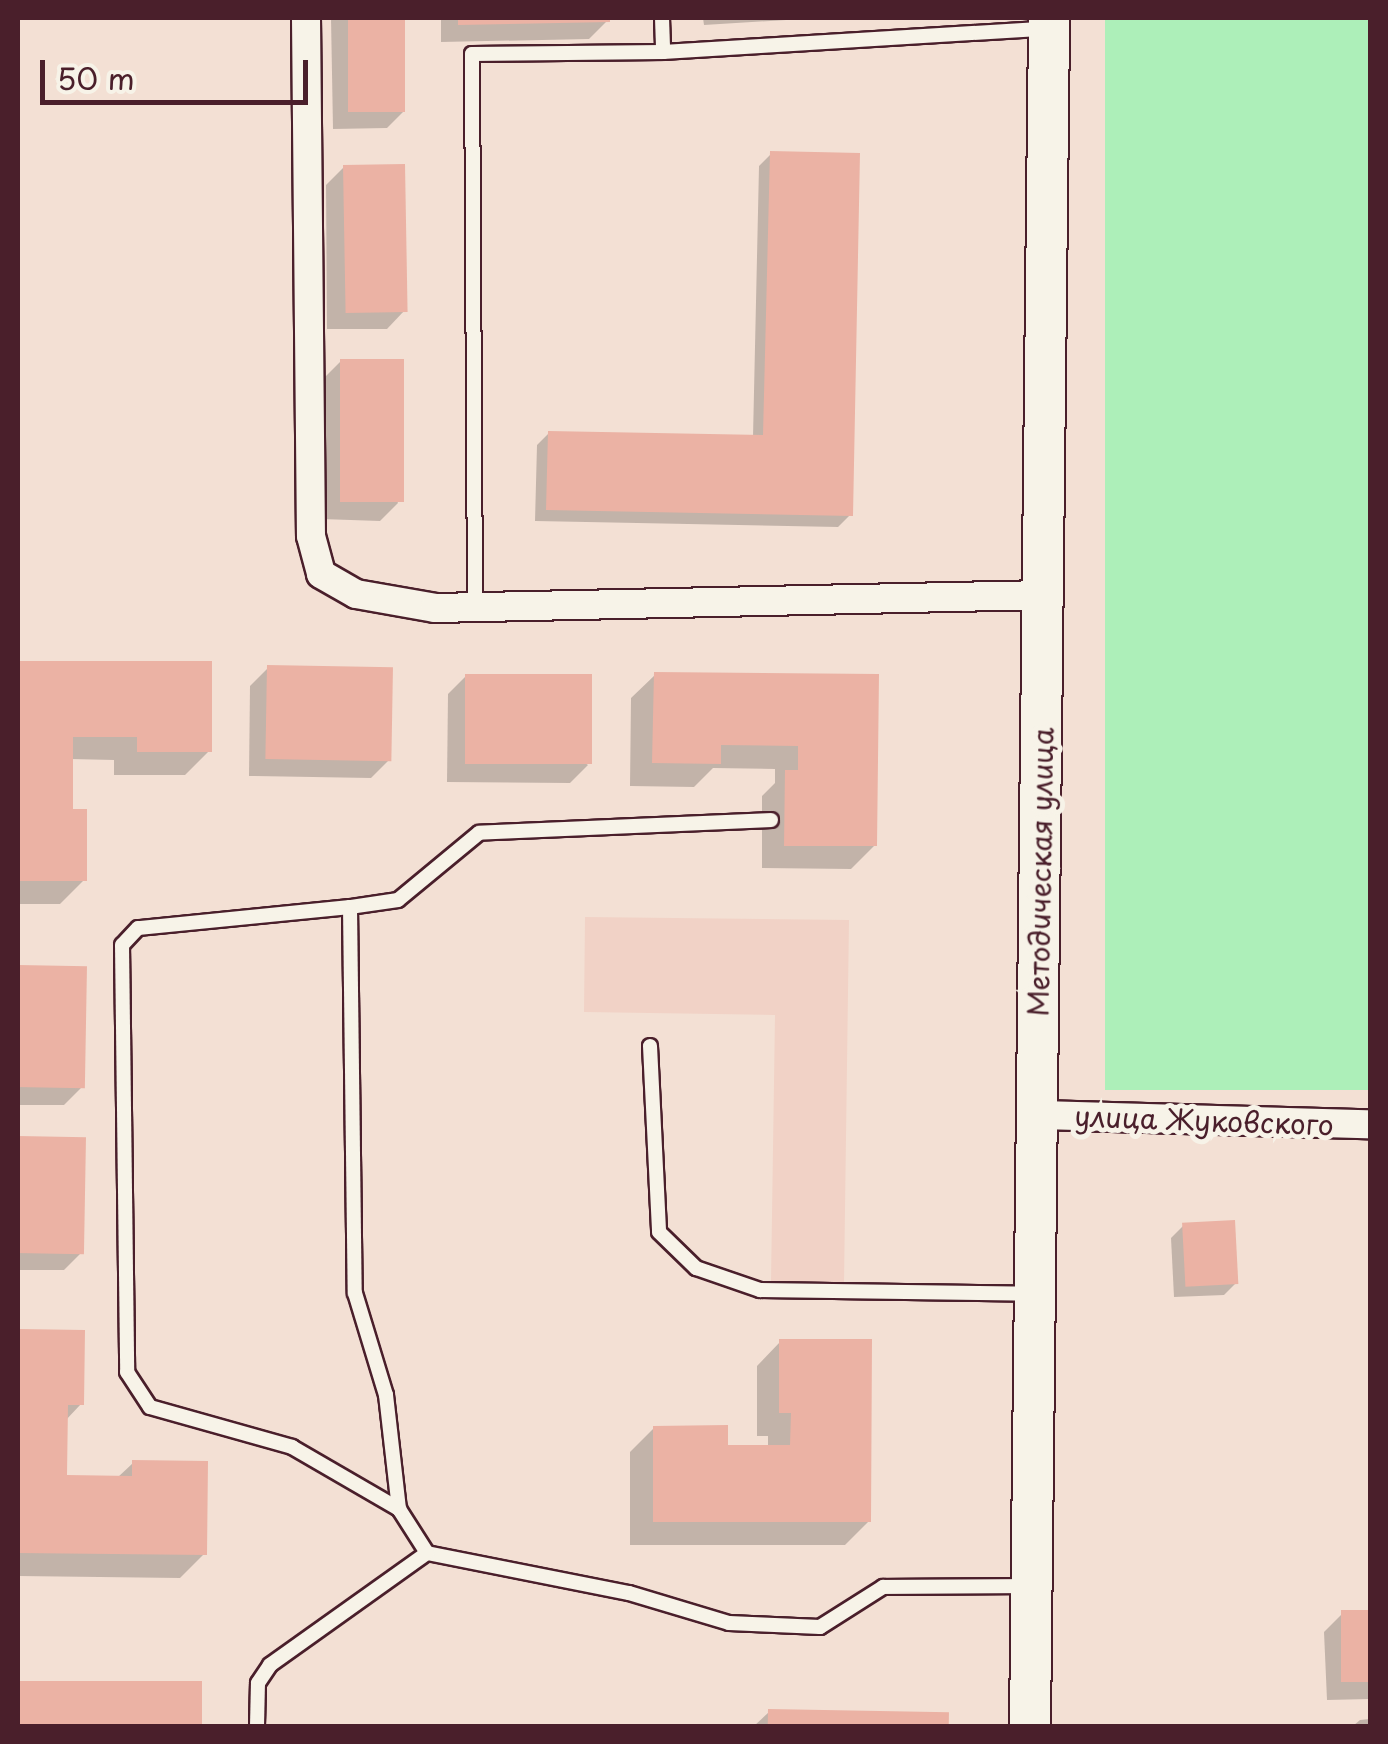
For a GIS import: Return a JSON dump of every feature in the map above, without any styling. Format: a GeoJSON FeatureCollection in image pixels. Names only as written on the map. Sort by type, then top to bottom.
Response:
{"type":"FeatureCollection","features":[{"type":"Feature","properties":{"kind":"main road","name":"Методическая улица"},"geometry":{"type":"LineString","coordinates":[[1030,1726],[1039,1294],[1049,23]]}},
{"type":"Feature","properties":{"kind":"street"},"geometry":{"type":"LineString","coordinates":[[306,18],[311,536],[322,574],[356,594],[435,608],[1043,595]]}},
{"type":"Feature","properties":{"kind":"street","name":"улица Жуковского"},"geometry":{"type":"LineString","coordinates":[[1038,1115],[1370,1124]]}},
{"type":"Feature","properties":{"kind":"lane"},"geometry":{"type":"LineString","coordinates":[[662,18],[663,52]]}},
{"type":"Feature","properties":{"kind":"lane"},"geometry":{"type":"LineString","coordinates":[[474,606],[472,54],[663,52],[1049,23]]}},
{"type":"Feature","properties":{"kind":"lane"},"geometry":{"type":"LineString","coordinates":[[399,1509],[292,1447],[150,1407],[127,1372],[122,945],[138,928],[398,900],[479,833],[771,820]]}},
{"type":"Feature","properties":{"kind":"lane"},"geometry":{"type":"LineString","coordinates":[[350,908],[355,1293],[386,1395],[399,1509],[426,1553]]}},
{"type":"Feature","properties":{"kind":"lane"},"geometry":{"type":"LineString","coordinates":[[650,1046],[659,1232],[696,1268],[760,1290],[1039,1294]]}},
{"type":"Feature","properties":{"kind":"lane"},"geometry":{"type":"LineString","coordinates":[[258,1726],[258,1684],[270,1665],[426,1553],[629,1593],[729,1623],[820,1627],[884,1587],[1033,1586]]}},
{"type":"Feature","properties":{"kind":"shaded area"},"geometry":{"type":"Polygon","coordinates":[[[585,917],[849,920],[844,1283],[771,1282],[775,1015],[584,1012],[585,917]]]}},
{"type":"Feature","properties":{"kind":"green space"},"geometry":{"type":"Polygon","coordinates":[[[1105,18],[1370,18],[1370,1090],[1105,1090],[1105,18]]]}},
{"type":"Feature","properties":{"kind":"building"},"geometry":{"type":"Polygon","coordinates":[[[348,18],[405,18],[405,112],[348,112],[348,18]]]}},
{"type":"Feature","properties":{"kind":"building"},"geometry":{"type":"Polygon","coordinates":[[[458,18],[610,18],[610,22],[458,25],[458,18]]]}},
{"type":"Feature","properties":{"kind":"building"},"geometry":{"type":"Polygon","coordinates":[[[770,151],[860,153],[853,516],[546,510],[548,431],[763,435],[770,151]]]}},
{"type":"Feature","properties":{"kind":"building"},"geometry":{"type":"Polygon","coordinates":[[[405,164],[408,312],[346,313],[343,165],[405,164]]]}},
{"type":"Feature","properties":{"kind":"building"},"geometry":{"type":"Polygon","coordinates":[[[340,359],[404,359],[404,502],[340,502],[340,359]]]}},
{"type":"Feature","properties":{"kind":"building"},"geometry":{"type":"Polygon","coordinates":[[[18,661],[212,661],[212,752],[137,752],[137,737],[73,737],[73,809],[87,809],[87,881],[18,881],[18,661]]]}},
{"type":"Feature","properties":{"kind":"building"},"geometry":{"type":"Polygon","coordinates":[[[267,665],[393,667],[391,761],[265,759],[267,665]]]}},
{"type":"Feature","properties":{"kind":"building"},"geometry":{"type":"Polygon","coordinates":[[[654,672],[879,674],[877,846],[784,846],[785,770],[798,770],[798,746],[721,745],[721,764],[652,763],[654,672]]]}},
{"type":"Feature","properties":{"kind":"building"},"geometry":{"type":"Polygon","coordinates":[[[465,674],[592,674],[592,764],[465,764],[465,674]]]}},
{"type":"Feature","properties":{"kind":"building"},"geometry":{"type":"Polygon","coordinates":[[[18,965],[87,966],[85,1088],[18,1087],[18,965]]]}},
{"type":"Feature","properties":{"kind":"building"},"geometry":{"type":"Polygon","coordinates":[[[18,1136],[86,1137],[84,1254],[18,1253],[18,1136]]]}},
{"type":"Feature","properties":{"kind":"building"},"geometry":{"type":"Polygon","coordinates":[[[1235,1220],[1238,1284],[1185,1287],[1182,1223],[1235,1220]]]}},
{"type":"Feature","properties":{"kind":"building"},"geometry":{"type":"Polygon","coordinates":[[[18,1329],[85,1330],[84,1405],[68,1405],[67,1475],[132,1476],[132,1460],[208,1461],[207,1555],[18,1553],[18,1329]]]}},
{"type":"Feature","properties":{"kind":"building"},"geometry":{"type":"Polygon","coordinates":[[[779,1339],[872,1339],[871,1522],[653,1522],[653,1426],[728,1425],[728,1445],[790,1445],[791,1413],[779,1413],[779,1339]]]}},
{"type":"Feature","properties":{"kind":"building"},"geometry":{"type":"Polygon","coordinates":[[[1341,1610],[1370,1610],[1370,1682],[1341,1682],[1341,1610]]]}},
{"type":"Feature","properties":{"kind":"building"},"geometry":{"type":"Polygon","coordinates":[[[18,1681],[202,1681],[202,1726],[18,1726],[18,1681]]]}},
{"type":"Feature","properties":{"kind":"building"},"geometry":{"type":"Polygon","coordinates":[[[768,1709],[949,1712],[949,1726],[768,1726],[768,1709]]]}}]}
